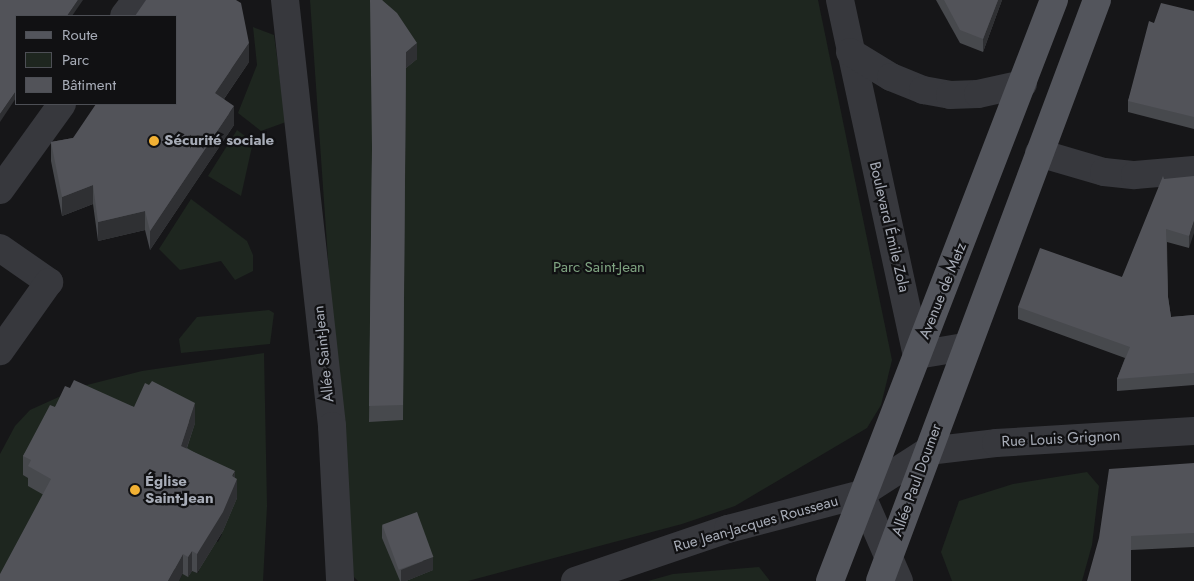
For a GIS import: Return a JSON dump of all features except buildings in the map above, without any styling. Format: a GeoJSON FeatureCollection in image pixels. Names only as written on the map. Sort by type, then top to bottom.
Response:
{"type":"FeatureCollection","features":[{"type":"Feature","properties":{"kind":"main road","name":"Avenue de Metz"},"geometry":{"type":"LineString","coordinates":[[830,581],[861,494],[1023,84],[1054,0]]}},
{"type":"Feature","properties":{"kind":"main road"},"geometry":{"type":"LineString","coordinates":[[965,347],[1097,0]]}},
{"type":"Feature","properties":{"kind":"main road","name":"Allée Paul Doumer"},"geometry":{"type":"LineString","coordinates":[[880,581],[965,347]]}},
{"type":"Feature","properties":{"kind":"street"},"geometry":{"type":"LineString","coordinates":[[125,15],[136,0]]}},
{"type":"Feature","properties":{"kind":"street","name":"Allée Saint-Jean"},"geometry":{"type":"LineString","coordinates":[[285,0],[332,426],[340,581]]}},
{"type":"Feature","properties":{"kind":"street","name":"Boulevard Émile Zola"},"geometry":{"type":"LineString","coordinates":[[840,0],[917,355]]}},
{"type":"Feature","properties":{"kind":"street"},"geometry":{"type":"LineString","coordinates":[[850,52],[891,77],[922,90],[950,95],[978,94],[1023,84]]}},
{"type":"Feature","properties":{"kind":"street"},"geometry":{"type":"LineString","coordinates":[[0,190],[61,105]]}},
{"type":"Feature","properties":{"kind":"street"},"geometry":{"type":"LineString","coordinates":[[1039,153],[1104,172],[1135,175],[1194,170]]}},
{"type":"Feature","properties":{"kind":"street"},"geometry":{"type":"LineString","coordinates":[[0,248],[49,282],[0,351]]}},
{"type":"Feature","properties":{"kind":"street"},"geometry":{"type":"LineString","coordinates":[[917,355],[965,347]]}},
{"type":"Feature","properties":{"kind":"street","name":"Rue Louis Grignon"},"geometry":{"type":"LineString","coordinates":[[928,451],[996,443],[1194,431]]}},
{"type":"Feature","properties":{"kind":"street","name":"Rue Jean-Jacques Rousseau"},"geometry":{"type":"LineString","coordinates":[[575,581],[728,529],[861,494],[928,451]]}},
{"type":"Feature","properties":{"kind":"street"},"geometry":{"type":"LineString","coordinates":[[861,494],[899,581]]}},
{"type":"Feature","properties":{"kind":"green space","name":"Parc Saint-Jean"},"geometry":{"type":"Polygon","coordinates":[[[310,0],[818,0],[892,360],[881,405],[867,428],[735,506],[682,524],[468,581],[358,581],[354,577],[348,546],[310,0]]]}},
{"type":"Feature","properties":{"kind":"green space"},"geometry":{"type":"Polygon","coordinates":[[[253,27],[274,35],[286,122],[261,131],[238,113],[257,65],[253,27]]]}},
{"type":"Feature","properties":{"kind":"green space"},"geometry":{"type":"Polygon","coordinates":[[[237,130],[253,142],[241,196],[208,176],[237,130]]]}},
{"type":"Feature","properties":{"kind":"green space"},"geometry":{"type":"Polygon","coordinates":[[[191,199],[247,241],[253,255],[253,271],[235,280],[221,261],[180,270],[159,249],[191,199]]]}},
{"type":"Feature","properties":{"kind":"green space"},"geometry":{"type":"Polygon","coordinates":[[[269,310],[274,313],[270,344],[181,353],[179,339],[197,317],[269,310]]]}},
{"type":"Feature","properties":{"kind":"green space"},"geometry":{"type":"Polygon","coordinates":[[[264,353],[267,506],[263,581],[179,581],[183,573],[188,576],[192,571],[198,573],[209,537],[218,542],[222,534],[31,480],[28,486],[61,495],[0,581],[0,454],[15,426],[30,410],[83,386],[142,371],[264,353]]]}},
{"type":"Feature","properties":{"kind":"green space"},"geometry":{"type":"Polygon","coordinates":[[[1087,472],[1099,486],[1092,545],[1082,581],[952,581],[941,552],[959,501],[1013,484],[1087,472]]]}},
{"type":"Feature","properties":{"kind":"green space"},"geometry":{"type":"Polygon","coordinates":[[[759,567],[770,581],[648,581],[673,574],[759,567]]]}},
{"type":"Feature","properties":{"kind":"place","name":"Sécurité sociale"},"geometry":{"type":"Point","coordinates":[154,141]}},
{"type":"Feature","properties":{"kind":"place","name":"Église Saint-Jean"},"geometry":{"type":"Point","coordinates":[135,490]}}]}
